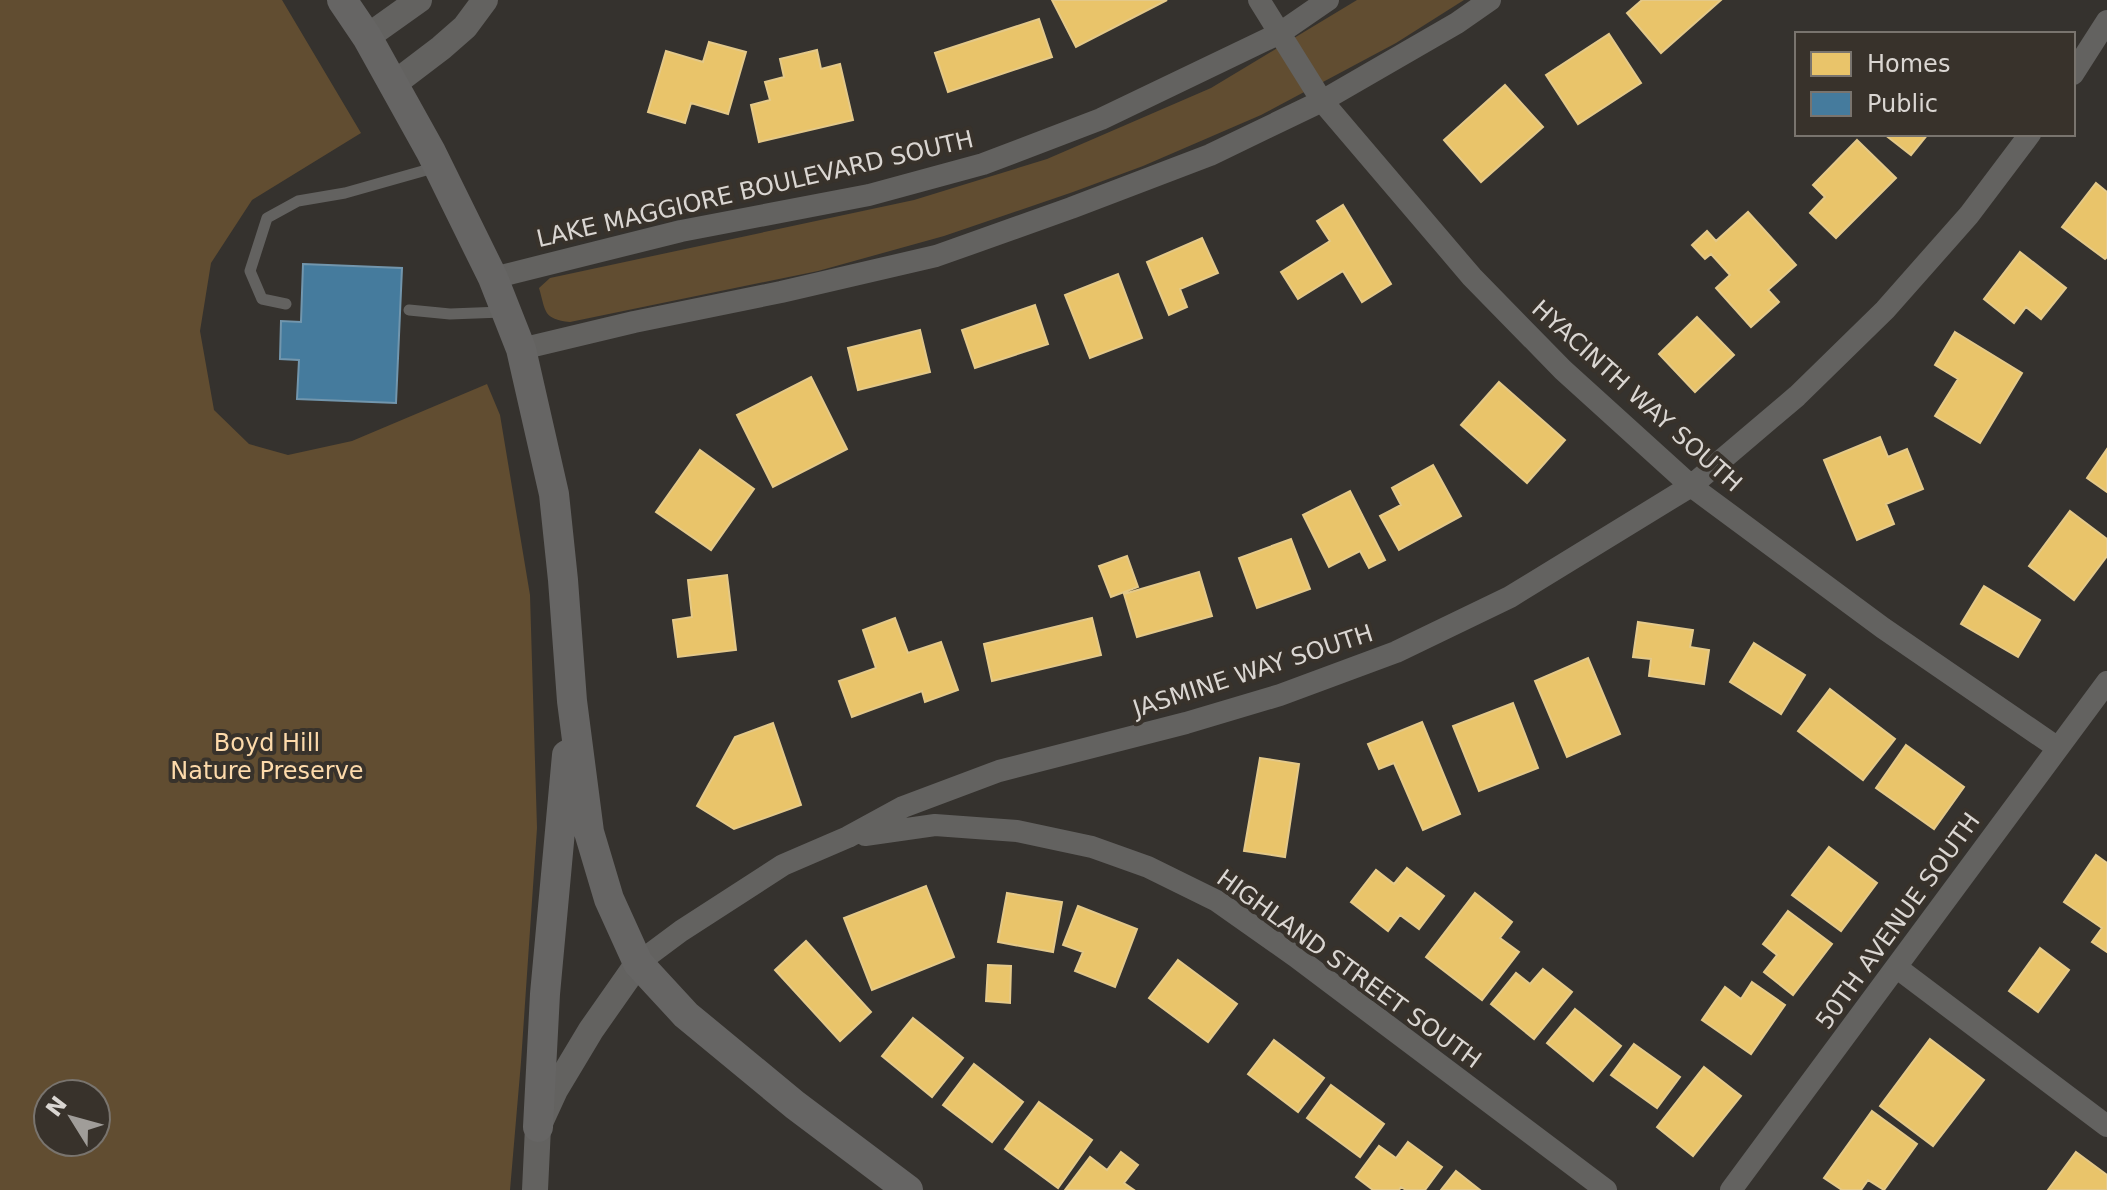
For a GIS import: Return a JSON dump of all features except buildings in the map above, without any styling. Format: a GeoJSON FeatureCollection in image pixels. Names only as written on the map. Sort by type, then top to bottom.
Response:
{"type":"FeatureCollection","features":[{"type":"Feature","properties":{"kind":"main road"},"geometry":{"type":"LineString","coordinates":[[342,0],[395,83],[493,278],[521,349],[554,494],[572,701],[589,832],[609,899],[638,963],[686,1015],[795,1105],[908,1190]]}},
{"type":"Feature","properties":{"kind":"main road"},"geometry":{"type":"LineString","coordinates":[[538,1127],[545,994],[572,701]]}},
{"type":"Feature","properties":{"kind":"street"},"geometry":{"type":"LineString","coordinates":[[367,37],[419,0]]}},
{"type":"Feature","properties":{"kind":"street"},"geometry":{"type":"LineString","coordinates":[[395,83],[465,27],[485,0]]}},
{"type":"Feature","properties":{"kind":"street","name":"HYACINTH WAY SOUTH"},"geometry":{"type":"LineString","coordinates":[[1259,0],[1322,101],[1472,277],[1563,370],[1691,486],[1883,628],[2058,748]]}},
{"type":"Feature","properties":{"kind":"street","name":"LAKE MAGGIORE BOULEVARD SOUTH"},"geometry":{"type":"LineString","coordinates":[[493,278],[681,231],[869,195],[983,164],[1101,119],[1280,33],[1328,0]]}},
{"type":"Feature","properties":{"kind":"street"},"geometry":{"type":"LineString","coordinates":[[521,349],[936,256],[1071,208],[1210,155],[1322,101],[1457,23],[1490,0]]}},
{"type":"Feature","properties":{"kind":"street"},"geometry":{"type":"LineString","coordinates":[[2075,71],[2107,21]]}},
{"type":"Feature","properties":{"kind":"street","name":"JASMINE WAY SOUTH"},"geometry":{"type":"LineString","coordinates":[[638,963],[681,931],[783,865],[848,837],[903,807],[999,771],[1280,695],[1396,652],[1510,597],[1691,486],[1797,396],[1885,310],[1969,215],[2028,136]]}},
{"type":"Feature","properties":{"kind":"street","name":"50TH AVENUE SOUTH"},"geometry":{"type":"LineString","coordinates":[[1731,1190],[2107,682]]}},
{"type":"Feature","properties":{"kind":"street","name":"HIGHLAND STREET SOUTH"},"geometry":{"type":"LineString","coordinates":[[848,837],[935,825],[1017,831],[1092,847],[1148,867],[1217,901],[1606,1190]]}},
{"type":"Feature","properties":{"kind":"street"},"geometry":{"type":"LineString","coordinates":[[535,1190],[538,1127],[555,1090],[591,1030],[638,963]]}},
{"type":"Feature","properties":{"kind":"street"},"geometry":{"type":"LineString","coordinates":[[1896,967],[2107,1126]]}},
{"type":"Feature","properties":{"kind":"lane"},"geometry":{"type":"LineString","coordinates":[[286,304],[262,299],[250,271],[267,218],[298,201],[345,193],[438,167]]}},
{"type":"Feature","properties":{"kind":"lane"},"geometry":{"type":"LineString","coordinates":[[409,310],[450,314],[507,312]]}},
{"type":"Feature","properties":{"kind":"green space","name":"Boyd Hill Nature Preserve"},"geometry":{"type":"Polygon","coordinates":[[[0,0],[282,0],[361,133],[252,200],[211,263],[200,331],[214,410],[249,444],[288,455],[352,441],[487,384],[500,415],[530,595],[537,828],[510,1190],[0,1190],[0,0]]]}},
{"type":"Feature","properties":{"kind":"green space"},"geometry":{"type":"Polygon","coordinates":[[[1357,0],[1464,0],[1396,43],[1261,115],[1143,166],[944,236],[818,271],[570,322],[555,319],[545,309],[539,288],[550,278],[914,200],[1047,159],[1211,88],[1357,0]]]}}]}
